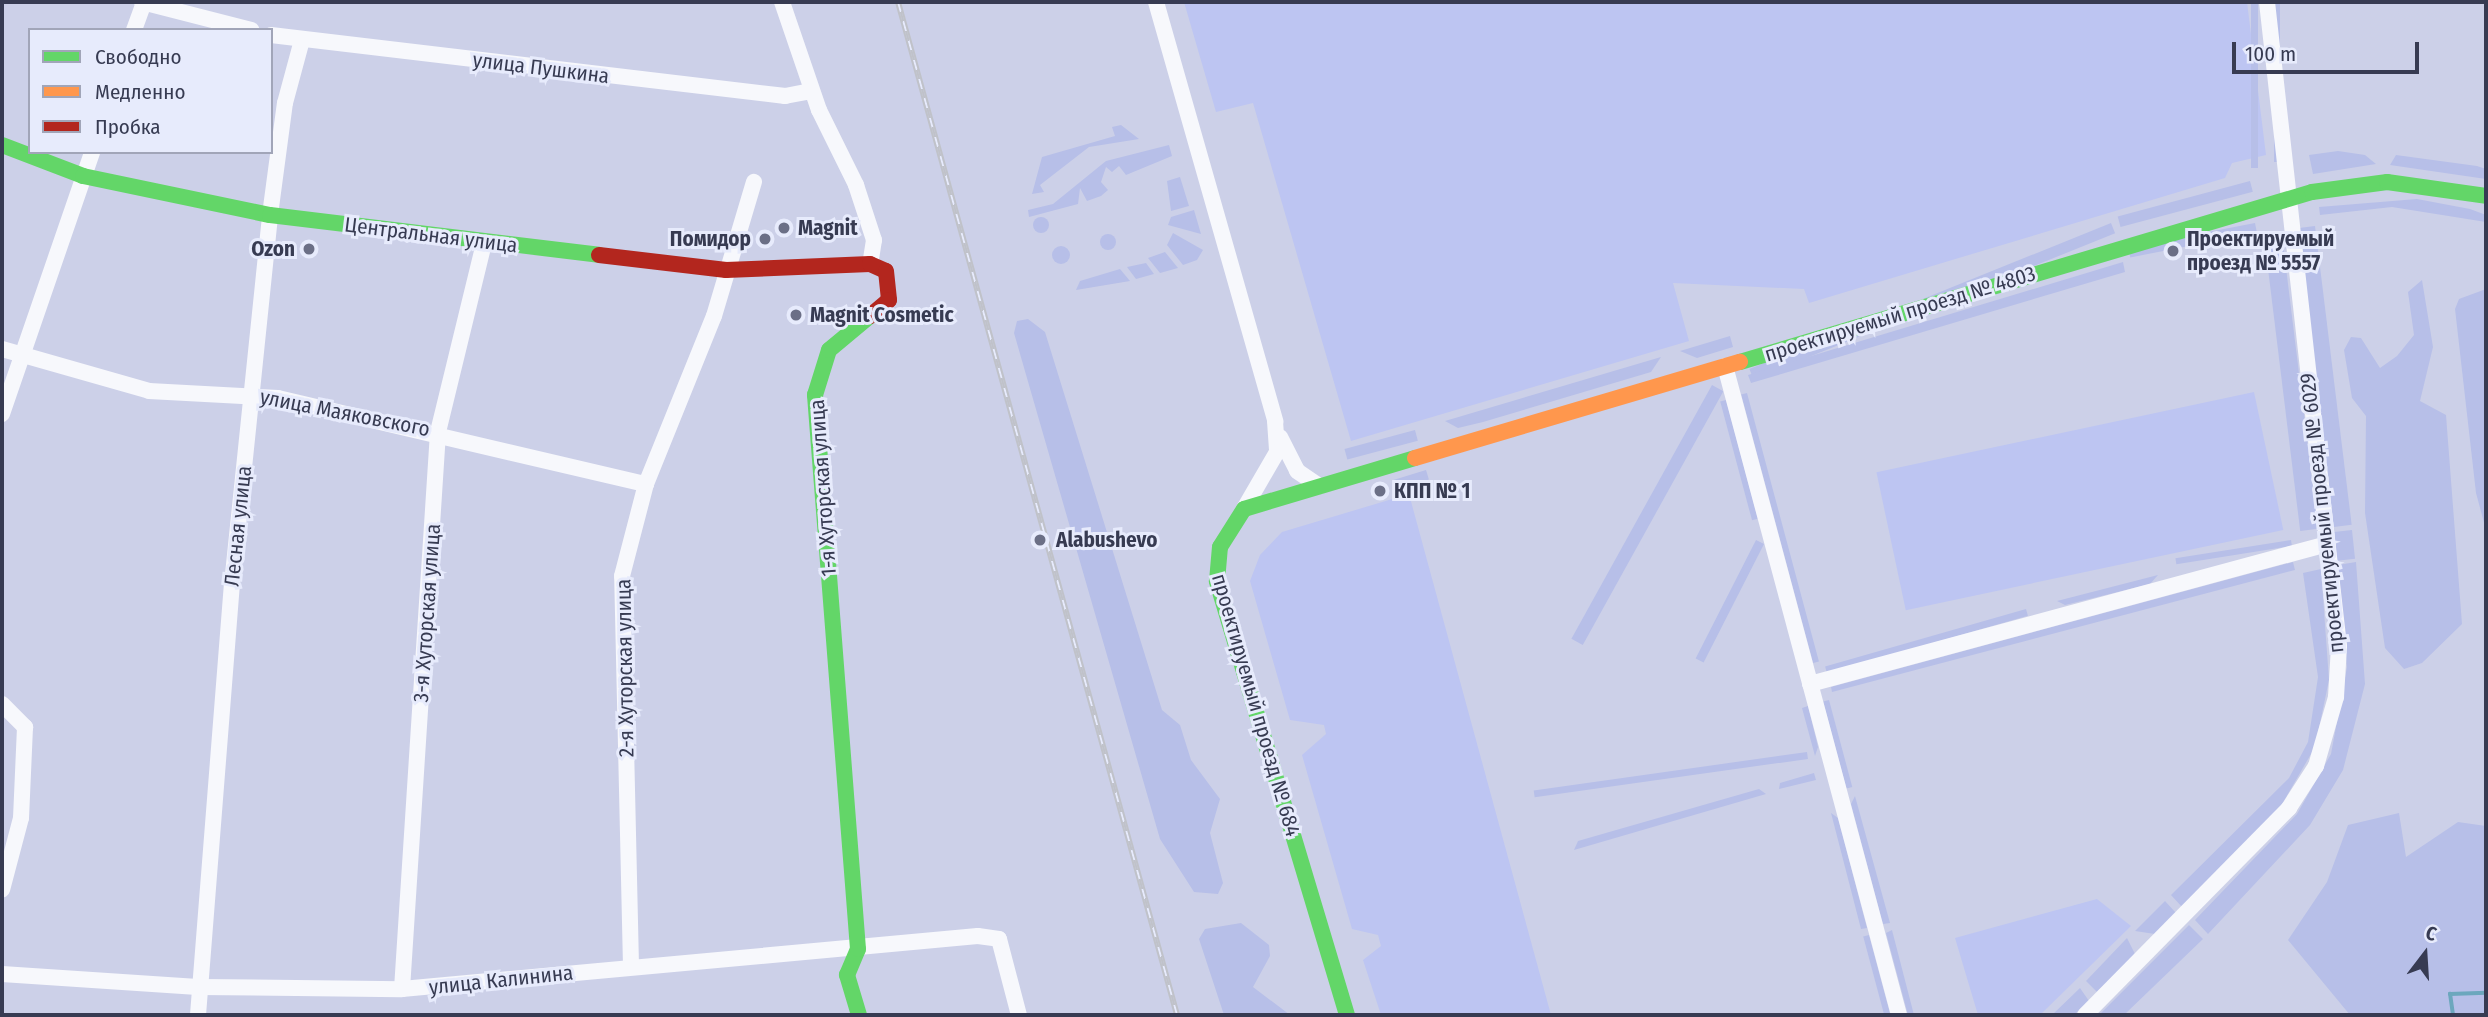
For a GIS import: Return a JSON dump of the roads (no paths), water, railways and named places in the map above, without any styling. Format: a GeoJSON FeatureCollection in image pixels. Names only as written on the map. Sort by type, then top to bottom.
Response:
{"type":"FeatureCollection","features":[{"type":"Feature","properties":{"kind":"street"},"geometry":{"type":"LineString","coordinates":[[135,28],[143,2],[243,28]]}},
{"type":"Feature","properties":{"kind":"street"},"geometry":{"type":"LineString","coordinates":[[782,2],[811,91],[856,185],[874,240],[870,264]]}},
{"type":"Feature","properties":{"kind":"street","name":"проектируемый проезд № 684"},"geometry":{"type":"LineString","coordinates":[[1156,2],[1275,421],[1277,452],[1220,547],[1217,581],[1347,1015]]}},
{"type":"Feature","properties":{"kind":"street","name":"проектируемый проезд № 6029"},"geometry":{"type":"LineString","coordinates":[[2085,1015],[2258,842],[2316,766],[2338,676],[2327,544],[2267,2]]}},
{"type":"Feature","properties":{"kind":"street","name":"улица Пушкина"},"geometry":{"type":"LineString","coordinates":[[273,34],[302,40],[786,96],[811,91]]}},
{"type":"Feature","properties":{"kind":"street","name":"Лесная улица"},"geometry":{"type":"LineString","coordinates":[[198,1015],[198,987],[270,215],[285,103],[302,40]]}},
{"type":"Feature","properties":{"kind":"street","name":"Центральная улица"},"geometry":{"type":"LineString","coordinates":[[2,145],[83,176],[270,215],[484,243],[726,270],[870,264]]}},
{"type":"Feature","properties":{"kind":"street"},"geometry":{"type":"LineString","coordinates":[[2,414],[91,154]]}},
{"type":"Feature","properties":{"kind":"street","name":"2-я Хуторская улица"},"geometry":{"type":"LineString","coordinates":[[631,967],[622,576],[646,484],[705,341],[754,182]]}},
{"type":"Feature","properties":{"kind":"street","name":"проектируемый проезд № 4803"},"geometry":{"type":"LineString","coordinates":[[1244,509],[2288,198],[2387,182],[2486,196]]}},
{"type":"Feature","properties":{"kind":"street","name":"3-я Хуторская улица"},"geometry":{"type":"LineString","coordinates":[[402,989],[439,432],[484,243]]}},
{"type":"Feature","properties":{"kind":"street","name":"1-я Хуторская улица"},"geometry":{"type":"LineString","coordinates":[[858,949],[815,395],[829,350],[889,300],[886,271],[870,264]]}},
{"type":"Feature","properties":{"kind":"street","name":"улица Маяковского"},"geometry":{"type":"LineString","coordinates":[[2,349],[21,357],[149,391],[253,394],[439,432],[646,484]]}},
{"type":"Feature","properties":{"kind":"street"},"geometry":{"type":"LineString","coordinates":[[1725,366],[1899,1015]]}},
{"type":"Feature","properties":{"kind":"street"},"geometry":{"type":"LineString","coordinates":[[1275,421],[1290,462],[1319,486]]}},
{"type":"Feature","properties":{"kind":"street"},"geometry":{"type":"LineString","coordinates":[[1810,684],[2327,544]]}},
{"type":"Feature","properties":{"kind":"street"},"geometry":{"type":"LineString","coordinates":[[2,704],[25,727],[21,818],[2,890]]}},
{"type":"Feature","properties":{"kind":"street","name":"улица Калинина"},"geometry":{"type":"LineString","coordinates":[[2,974],[198,987],[402,989],[978,936],[999,939],[1018,1015]]}},
{"type":"Feature","properties":{"kind":"street"},"geometry":{"type":"LineString","coordinates":[[858,949],[848,975],[859,1015]]}},
{"type":"Feature","properties":{"kind":"waterway"},"geometry":{"type":"LineString","coordinates":[[2453,1015],[2450,994],[2486,993]]}},
{"type":"Feature","properties":{"kind":"railway"},"geometry":{"type":"LineString","coordinates":[[898,2],[1177,1015]]}},
{"type":"Feature","properties":{"kind":"place","name":"Magnit"},"geometry":{"type":"Point","coordinates":[784,228]}},
{"type":"Feature","properties":{"kind":"place","name":"Помидор"},"geometry":{"type":"Point","coordinates":[765,239]}},
{"type":"Feature","properties":{"kind":"place","name":"Ozon"},"geometry":{"type":"Point","coordinates":[309,249]}},
{"type":"Feature","properties":{"kind":"place","name":"Проектируемый проезд № 5557"},"geometry":{"type":"Point","coordinates":[2173,251]}},
{"type":"Feature","properties":{"kind":"place","name":"Magnit Cosmetic"},"geometry":{"type":"Point","coordinates":[796,315]}},
{"type":"Feature","properties":{"kind":"place","name":"КПП № 1"},"geometry":{"type":"Point","coordinates":[1380,491]}},
{"type":"Feature","properties":{"kind":"place","name":"Alabushevo"},"geometry":{"type":"Point","coordinates":[1040,540]}}]}
